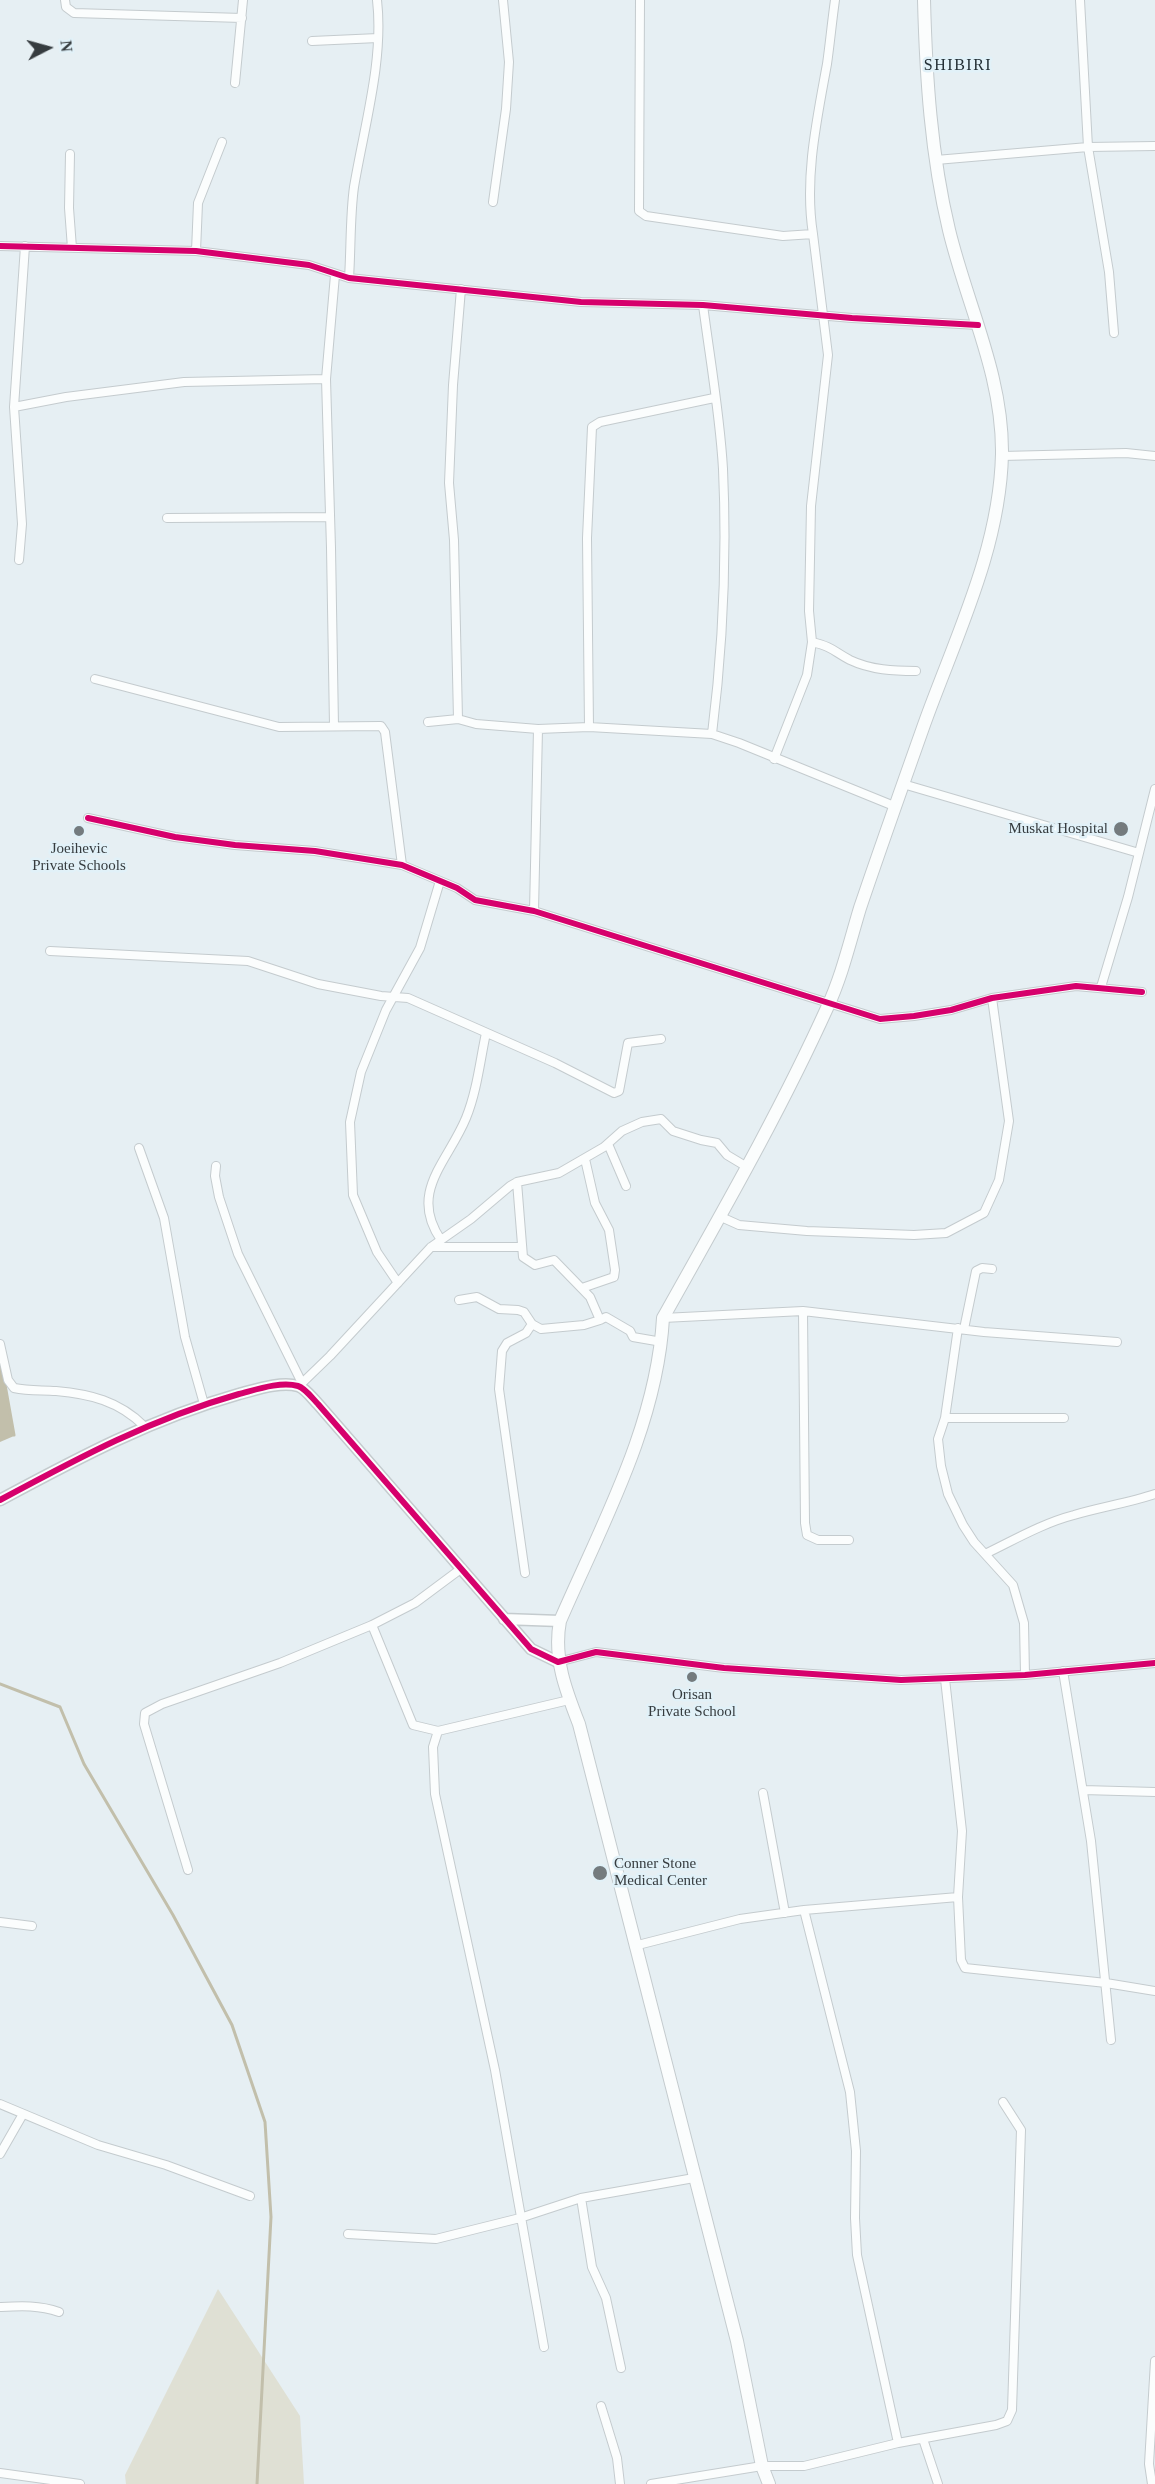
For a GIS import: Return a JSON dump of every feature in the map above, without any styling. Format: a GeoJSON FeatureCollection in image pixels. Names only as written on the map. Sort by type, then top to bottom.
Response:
{"type":"FeatureCollection","features":[{"type":"Feature","properties":{"kind":"main road"},"geometry":{"type":"LineString","coordinates":[[769,2484],[762,2466],[737,2341],[579,1724],[558,1662],[557,1636],[560,1622],[638,1438],[651,1396],[662,1342],[663,1318],[747,1167],[829,1005],[894,806],[981,573],[995,507],[1002,456],[1000,410],[991,363],[960,274],[950,235],[936,160],[926,81],[924,0]]}},
{"type":"Feature","properties":{"kind":"street"},"geometry":{"type":"LineString","coordinates":[[64,0],[66,7],[74,13],[242,18]]}},
{"type":"Feature","properties":{"kind":"street"},"geometry":{"type":"LineString","coordinates":[[235,83],[243,0]]}},
{"type":"Feature","properties":{"kind":"street"},"geometry":{"type":"LineString","coordinates":[[349,278],[354,189],[369,110],[378,38],[377,0]]}},
{"type":"Feature","properties":{"kind":"street"},"geometry":{"type":"LineString","coordinates":[[493,202],[506,109],[509,62],[503,0]]}},
{"type":"Feature","properties":{"kind":"street"},"geometry":{"type":"LineString","coordinates":[[640,0],[639,211],[646,216],[783,236],[813,234]]}},
{"type":"Feature","properties":{"kind":"street"},"geometry":{"type":"LineString","coordinates":[[774,759],[807,675],[812,642],[811,507],[828,355],[810,216],[815,123],[827,64],[835,0]]}},
{"type":"Feature","properties":{"kind":"street"},"geometry":{"type":"LineString","coordinates":[[1080,0],[1088,147],[1109,272],[1114,333]]}},
{"type":"Feature","properties":{"kind":"street"},"geometry":{"type":"LineString","coordinates":[[312,41],[378,38]]}},
{"type":"Feature","properties":{"kind":"street"},"geometry":{"type":"LineString","coordinates":[[196,251],[198,203],[222,142]]}},
{"type":"Feature","properties":{"kind":"street"},"geometry":{"type":"LineString","coordinates":[[936,160],[1088,147],[1155,146]]}},
{"type":"Feature","properties":{"kind":"street"},"geometry":{"type":"LineString","coordinates":[[70,153],[69,216],[72,248]]}},
{"type":"Feature","properties":{"kind":"street"},"geometry":{"type":"LineString","coordinates":[[0,246],[196,251],[309,265],[349,278],[580,302],[703,305],[978,325]]}},
{"type":"Feature","properties":{"kind":"street"},"geometry":{"type":"LineString","coordinates":[[20,560],[22,524],[14,407],[25,246]]}},
{"type":"Feature","properties":{"kind":"street"},"geometry":{"type":"LineString","coordinates":[[334,726],[326,379],[335,275]]}},
{"type":"Feature","properties":{"kind":"street"},"geometry":{"type":"LineString","coordinates":[[458,719],[454,540],[449,483],[460,290]]}},
{"type":"Feature","properties":{"kind":"street"},"geometry":{"type":"LineString","coordinates":[[703,305],[723,466],[725,539],[722,628],[712,734]]}},
{"type":"Feature","properties":{"kind":"street"},"geometry":{"type":"LineString","coordinates":[[14,407],[66,397],[184,382],[326,379]]}},
{"type":"Feature","properties":{"kind":"street"},"geometry":{"type":"LineString","coordinates":[[589,727],[587,538],[592,428],[600,422],[714,398]]}},
{"type":"Feature","properties":{"kind":"street"},"geometry":{"type":"LineString","coordinates":[[1002,456],[1126,453],[1155,456]]}},
{"type":"Feature","properties":{"kind":"street"},"geometry":{"type":"LineString","coordinates":[[167,518],[330,517]]}},
{"type":"Feature","properties":{"kind":"street"},"geometry":{"type":"LineString","coordinates":[[812,642],[829,646],[849,660],[885,671],[916,671]]}},
{"type":"Feature","properties":{"kind":"street"},"geometry":{"type":"LineString","coordinates":[[95,679],[279,727],[381,726],[385,732],[402,865]]}},
{"type":"Feature","properties":{"kind":"street"},"geometry":{"type":"LineString","coordinates":[[428,722],[458,719],[476,724],[538,729],[589,727],[712,734],[894,806]]}},
{"type":"Feature","properties":{"kind":"street"},"geometry":{"type":"LineString","coordinates":[[534,911],[538,729]]}},
{"type":"Feature","properties":{"kind":"street"},"geometry":{"type":"LineString","coordinates":[[903,784],[1139,853]]}},
{"type":"Feature","properties":{"kind":"street"},"geometry":{"type":"LineString","coordinates":[[1101,987],[1155,789]]}},
{"type":"Feature","properties":{"kind":"street"},"geometry":{"type":"LineString","coordinates":[[88,818],[175,837],[235,845],[315,851],[402,865],[457,888],[475,900],[534,911],[829,1005],[880,1019],[951,1010],[992,998],[1077,986],[1142,992]]}},
{"type":"Feature","properties":{"kind":"street"},"geometry":{"type":"LineString","coordinates":[[398,1283],[377,1251],[353,1195],[350,1122],[361,1072],[386,1010],[420,948],[440,881]]}},
{"type":"Feature","properties":{"kind":"street"},"geometry":{"type":"LineString","coordinates":[[50,951],[248,962],[318,984],[370,994],[408,998],[555,1063],[614,1094],[619,1091],[628,1043],[660,1039]]}},
{"type":"Feature","properties":{"kind":"street"},"geometry":{"type":"LineString","coordinates":[[719,1216],[739,1225],[807,1231],[914,1235],[946,1233],[984,1213],[999,1180],[1009,1121],[992,998]]}},
{"type":"Feature","properties":{"kind":"street"},"geometry":{"type":"LineString","coordinates":[[441,1240],[432,1227],[427,1209],[430,1190],[437,1171],[466,1117],[486,1033]]}},
{"type":"Feature","properties":{"kind":"street"},"geometry":{"type":"LineString","coordinates":[[0,1500],[101,1445],[144,1426],[204,1404],[262,1389],[301,1385],[431,1247],[517,1182],[559,1173],[608,1144],[622,1131],[642,1122],[661,1119],[673,1131],[717,1143],[727,1155],[747,1167]]}},
{"type":"Feature","properties":{"kind":"street"},"geometry":{"type":"LineString","coordinates":[[608,1144],[626,1186]]}},
{"type":"Feature","properties":{"kind":"street"},"geometry":{"type":"LineString","coordinates":[[139,1148],[164,1218],[185,1336],[204,1404]]}},
{"type":"Feature","properties":{"kind":"street"},"geometry":{"type":"LineString","coordinates":[[582,1288],[614,1277],[615,1270],[609,1230],[595,1203],[585,1159]]}},
{"type":"Feature","properties":{"kind":"street"},"geometry":{"type":"LineString","coordinates":[[216,1166],[215,1176],[219,1197],[238,1254],[301,1385],[531,1649],[558,1662],[596,1652],[724,1668],[901,1680],[1025,1675],[1155,1663]]}},
{"type":"Feature","properties":{"kind":"street"},"geometry":{"type":"LineString","coordinates":[[517,1182],[520,1247],[523,1257],[535,1265],[554,1260],[590,1297],[600,1320]]}},
{"type":"Feature","properties":{"kind":"street"},"geometry":{"type":"LineString","coordinates":[[431,1247],[520,1247]]}},
{"type":"Feature","properties":{"kind":"street"},"geometry":{"type":"LineString","coordinates":[[992,1269],[982,1268],[976,1271],[961,1329],[945,1418],[938,1439],[941,1466],[948,1494],[974,1542],[1013,1585],[1024,1623],[1025,1675]]}},
{"type":"Feature","properties":{"kind":"street"},"geometry":{"type":"LineString","coordinates":[[459,1300],[477,1297],[499,1309],[524,1312],[532,1324],[541,1329],[584,1325],[606,1317],[630,1331],[633,1337],[662,1342]]}},
{"type":"Feature","properties":{"kind":"street"},"geometry":{"type":"LineString","coordinates":[[663,1318],[804,1311],[961,1329],[1117,1342]]}},
{"type":"Feature","properties":{"kind":"street"},"geometry":{"type":"LineString","coordinates":[[804,1311],[805,1524],[807,1535],[818,1540],[849,1539]]}},
{"type":"Feature","properties":{"kind":"street"},"geometry":{"type":"LineString","coordinates":[[525,1573],[499,1389],[502,1351],[507,1343],[526,1333],[532,1324]]}},
{"type":"Feature","properties":{"kind":"street"},"geometry":{"type":"LineString","coordinates":[[0,1344],[8,1380],[14,1388],[57,1391],[113,1403],[129,1411],[144,1426]]}},
{"type":"Feature","properties":{"kind":"street"},"geometry":{"type":"LineString","coordinates":[[945,1418],[1064,1418]]}},
{"type":"Feature","properties":{"kind":"street"},"geometry":{"type":"LineString","coordinates":[[985,1554],[1029,1532],[1073,1515],[1126,1504],[1155,1494]]}},
{"type":"Feature","properties":{"kind":"street"},"geometry":{"type":"LineString","coordinates":[[188,1870],[144,1724],[145,1713],[162,1704],[280,1663],[372,1625],[415,1603],[462,1568]]}},
{"type":"Feature","properties":{"kind":"street"},"geometry":{"type":"LineString","coordinates":[[504,1619],[560,1622]]}},
{"type":"Feature","properties":{"kind":"street"},"geometry":{"type":"LineString","coordinates":[[372,1625],[413,1725],[438,1731],[569,1700]]}},
{"type":"Feature","properties":{"kind":"street"},"geometry":{"type":"LineString","coordinates":[[1063,1671],[1091,1841],[1111,2040]]}},
{"type":"Feature","properties":{"kind":"street"},"geometry":{"type":"LineString","coordinates":[[945,1679],[962,1831],[958,1897],[961,1960],[965,1968],[1106,1983],[1155,1991]]}},
{"type":"Feature","properties":{"kind":"street"},"geometry":{"type":"LineString","coordinates":[[438,1731],[433,1747],[435,1794],[495,2070],[544,2347]]}},
{"type":"Feature","properties":{"kind":"street"},"geometry":{"type":"LineString","coordinates":[[1083,1790],[1155,1792]]}},
{"type":"Feature","properties":{"kind":"street"},"geometry":{"type":"LineString","coordinates":[[763,1793],[785,1913]]}},
{"type":"Feature","properties":{"kind":"street"},"geometry":{"type":"LineString","coordinates":[[634,1946],[740,1919],[804,1910],[958,1897]]}},
{"type":"Feature","properties":{"kind":"street"},"geometry":{"type":"LineString","coordinates":[[804,1910],[850,2092],[856,2151],[857,2255],[898,2443]]}},
{"type":"Feature","properties":{"kind":"street"},"geometry":{"type":"LineString","coordinates":[[0,1922],[32,1926]]}},
{"type":"Feature","properties":{"kind":"street"},"geometry":{"type":"LineString","coordinates":[[651,2484],[762,2466],[804,2466],[898,2443],[1007,2421],[1012,2410],[1021,2130],[1002,2102]]}},
{"type":"Feature","properties":{"kind":"street"},"geometry":{"type":"LineString","coordinates":[[0,2104],[98,2145],[166,2164],[250,2196]]}},
{"type":"Feature","properties":{"kind":"street"},"geometry":{"type":"LineString","coordinates":[[0,2154],[23,2114]]}},
{"type":"Feature","properties":{"kind":"street"},"geometry":{"type":"LineString","coordinates":[[348,2234],[436,2239],[520,2218],[581,2198],[694,2178]]}},
{"type":"Feature","properties":{"kind":"street"},"geometry":{"type":"LineString","coordinates":[[581,2198],[592,2267],[606,2298],[621,2368]]}},
{"type":"Feature","properties":{"kind":"street"},"geometry":{"type":"LineString","coordinates":[[0,2307],[45,2307],[59,2312]]}},
{"type":"Feature","properties":{"kind":"street"},"geometry":{"type":"LineString","coordinates":[[1152,2484],[1149,2464],[1155,2361]]}},
{"type":"Feature","properties":{"kind":"street"},"geometry":{"type":"LineString","coordinates":[[601,2406],[617,2458],[620,2484]]}},
{"type":"Feature","properties":{"kind":"street"},"geometry":{"type":"LineString","coordinates":[[923,2439],[938,2484]]}},
{"type":"Feature","properties":{"kind":"street"},"geometry":{"type":"LineString","coordinates":[[0,2473],[80,2484]]}},
{"type":"Feature","properties":{"kind":"shaded area"},"geometry":{"type":"Polygon","coordinates":[[[0,1354],[14,1436],[0,1442],[0,1354]]]}},
{"type":"Feature","properties":{"kind":"shaded area"},"geometry":{"type":"Polygon","coordinates":[[[218,2289],[300,2416],[304,2484],[126,2484],[125,2475],[218,2289]]]}},
{"type":"Feature","properties":{"kind":"waterway"},"geometry":{"type":"LineString","coordinates":[[4,1379],[14,1435]]}},
{"type":"Feature","properties":{"kind":"waterway"},"geometry":{"type":"LineString","coordinates":[[0,1684],[60,1707],[84,1764],[173,1915],[232,2025],[265,2122],[271,2217],[257,2484]]}},
{"type":"Feature","properties":{"kind":"cycle path"},"geometry":{"type":"LineString","coordinates":[[0,246],[196,251],[309,265],[349,278],[581,302],[703,305],[852,318],[978,325]]}},
{"type":"Feature","properties":{"kind":"cycle path"},"geometry":{"type":"LineString","coordinates":[[88,818],[175,837],[235,845],[315,851],[402,865],[457,888],[475,900],[534,911],[880,1019],[951,1010],[992,998],[1076,986],[1142,992]]}},
{"type":"Feature","properties":{"kind":"cycle path"},"geometry":{"type":"LineString","coordinates":[[0,1500],[116,1440],[176,1415],[252,1390],[276,1385],[291,1385],[301,1387],[306,1391],[531,1649],[558,1662],[596,1652],[724,1668],[901,1680],[1025,1675],[1155,1663]]}},
{"type":"Feature","properties":{"kind":"place","name":"Muskat Hospital"},"geometry":{"type":"Point","coordinates":[1121,829]}},
{"type":"Feature","properties":{"kind":"place","name":"Joeihevic Private Schools"},"geometry":{"type":"Point","coordinates":[79,831]}},
{"type":"Feature","properties":{"kind":"place","name":"Orisan Private School"},"geometry":{"type":"Point","coordinates":[692,1677]}},
{"type":"Feature","properties":{"kind":"place","name":"Conner Stone Medical Center"},"geometry":{"type":"Point","coordinates":[600,1873]}},
{"type":"Feature","properties":{"kind":"district","name":"SHIBIRI"},"geometry":{"type":"Point","coordinates":[958,66]}}]}
